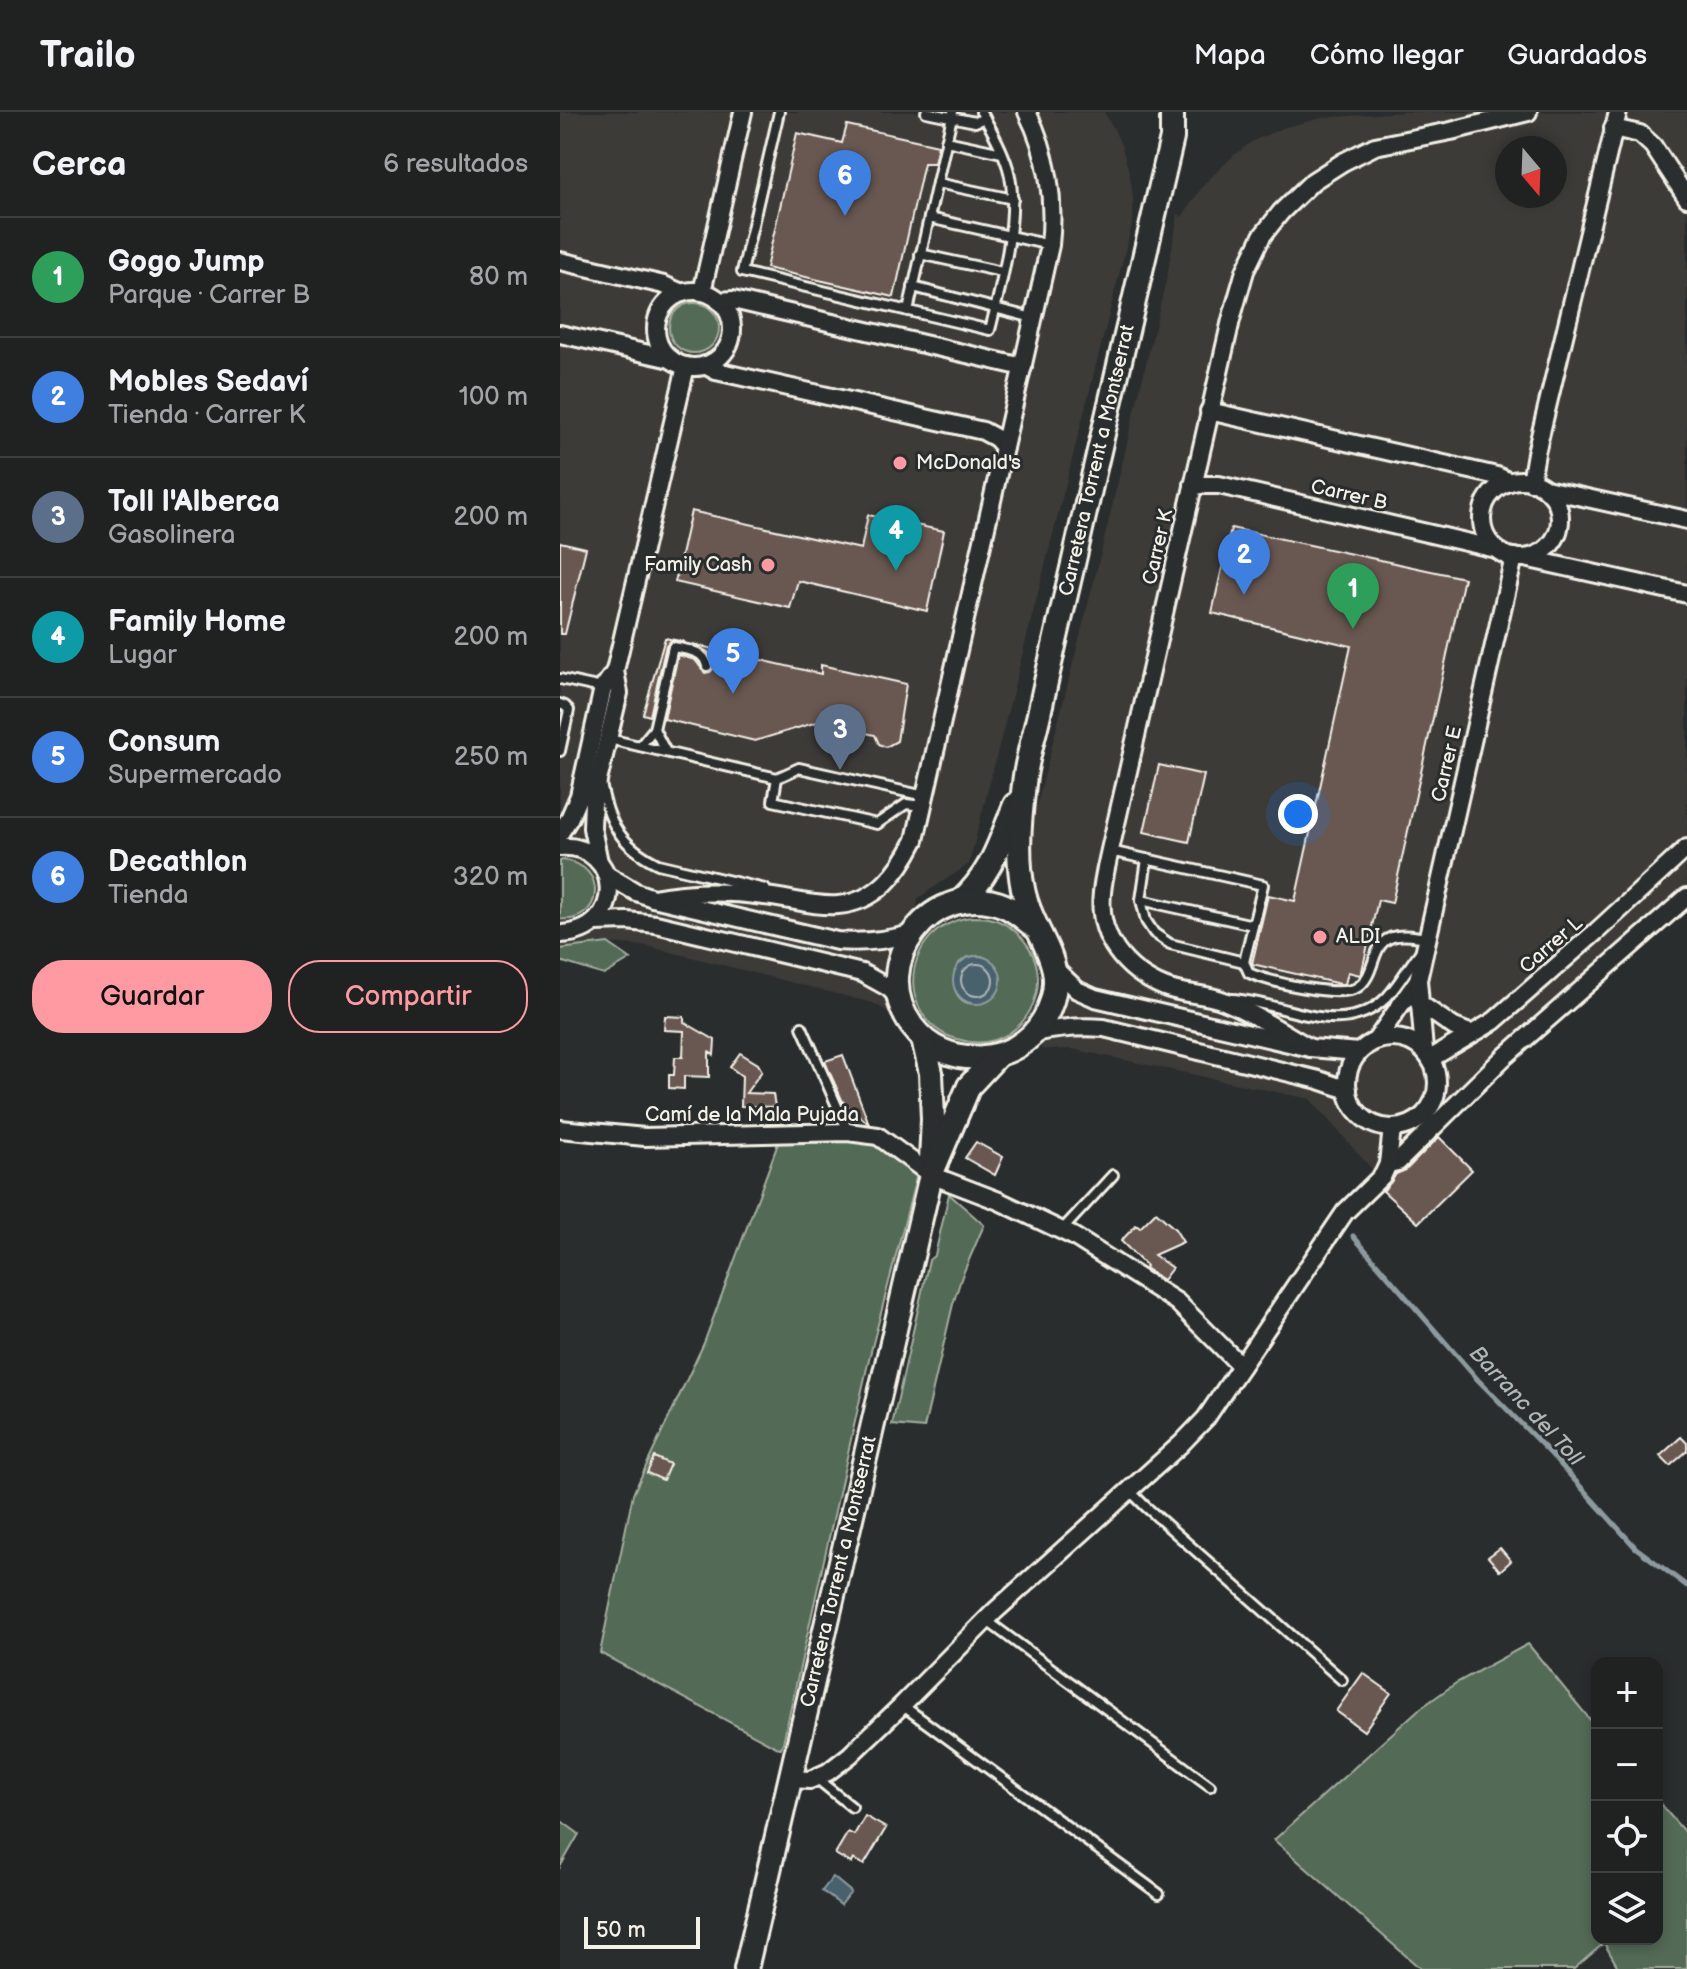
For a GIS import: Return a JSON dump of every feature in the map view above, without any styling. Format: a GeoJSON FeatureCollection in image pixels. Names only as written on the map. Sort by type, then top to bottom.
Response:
{"type":"FeatureCollection","features":[{"type":"Feature","properties":{"kind":"main road"},"geometry":{"type":"LineString","coordinates":[[1172,112],[1172,138]]}},
{"type":"Feature","properties":{"kind":"main road"},"geometry":{"type":"LineString","coordinates":[[1172,138],[1184,112]]}},
{"type":"Feature","properties":{"kind":"main road","name":"Carretera Torrent a Montserrat"},"geometry":{"type":"LineString","coordinates":[[1024,782],[1172,138]]}},
{"type":"Feature","properties":{"kind":"main road"},"geometry":{"type":"LineString","coordinates":[[960,902],[983,878],[992,862],[1024,782]]}},
{"type":"Feature","properties":{"kind":"main road"},"geometry":{"type":"LineString","coordinates":[[1024,782],[1019,842],[1021,884],[1026,908],[1048,947],[1054,968],[1055,985],[1051,1003],[1034,1033],[1017,1047],[997,1056],[978,1059],[958,1057],[939,1050],[923,1039],[907,1019],[898,997],[896,975],[901,954],[911,934],[924,919],[941,908],[960,902],[981,901],[1002,905],[1021,915],[1037,929]]}},
{"type":"Feature","properties":{"kind":"main road"},"geometry":{"type":"LineString","coordinates":[[923,1039],[931,1073],[931,1175]]}},
{"type":"Feature","properties":{"kind":"main road"},"geometry":{"type":"LineString","coordinates":[[931,1175],[969,1086],[997,1056]]}},
{"type":"Feature","properties":{"kind":"main road","name":"Carretera Torrent a Montserrat"},"geometry":{"type":"LineString","coordinates":[[746,1969],[931,1175]]}},
{"type":"Feature","properties":{"kind":"street"},"geometry":{"type":"LineString","coordinates":[[702,292],[743,112]]}},
{"type":"Feature","properties":{"kind":"street"},"geometry":{"type":"LineString","coordinates":[[653,898],[694,892],[735,892],[839,905],[879,891],[904,862],[915,840],[1050,245],[1052,222],[1047,170],[1027,112]]}},
{"type":"Feature","properties":{"kind":"street","name":"Carrer K"},"geometry":{"type":"LineString","coordinates":[[1310,1048],[1248,1011],[1220,999],[1166,988],[1140,974],[1116,953],[1103,922],[1101,894],[1110,850],[1209,411],[1245,271],[1262,236],[1313,181],[1375,146],[1528,112]]}},
{"type":"Feature","properties":{"kind":"street"},"geometry":{"type":"LineString","coordinates":[[1519,558],[1545,550],[1558,531],[1558,508],[1553,498],[1538,485],[1536,453],[1615,116],[1653,146],[1687,198]]}},
{"type":"Feature","properties":{"kind":"street"},"geometry":{"type":"LineString","coordinates":[[560,261],[664,285],[682,293]]}},
{"type":"Feature","properties":{"kind":"street"},"geometry":{"type":"LineString","coordinates":[[678,362],[662,350],[657,340],[658,317],[663,306],[672,298],[682,293],[702,292],[727,309],[732,331],[724,352],[705,365]]}},
{"type":"Feature","properties":{"kind":"street"},"geometry":{"type":"LineString","coordinates":[[719,301],[733,300],[1023,367]]}},
{"type":"Feature","properties":{"kind":"street"},"geometry":{"type":"LineString","coordinates":[[560,334],[983,431],[1004,447]]}},
{"type":"Feature","properties":{"kind":"street"},"geometry":{"type":"LineString","coordinates":[[560,934],[584,930],[596,922],[608,900],[609,888],[592,828],[593,802],[619,693],[615,671],[678,362]]}},
{"type":"Feature","properties":{"kind":"street"},"geometry":{"type":"LineString","coordinates":[[1209,411],[1497,476],[1510,482]]}},
{"type":"Feature","properties":{"kind":"street"},"geometry":{"type":"LineString","coordinates":[[1687,520],[1521,480],[1499,487],[1490,495],[1482,518],[1483,529],[1496,549],[1519,558],[1687,594]]}},
{"type":"Feature","properties":{"kind":"street","name":"Carrer B"},"geometry":{"type":"LineString","coordinates":[[1193,485],[1219,485],[1496,549]]}},
{"type":"Feature","properties":{"kind":"street","name":"Carrer E"},"geometry":{"type":"LineString","coordinates":[[1418,980],[1519,558]]}},
{"type":"Feature","properties":{"kind":"street"},"geometry":{"type":"LineString","coordinates":[[560,833],[579,796],[603,688],[615,671]]}},
{"type":"Feature","properties":{"kind":"street"},"geometry":{"type":"LineString","coordinates":[[560,847],[577,848],[589,853],[603,868],[636,892],[653,898],[837,941],[861,943],[911,934]]}},
{"type":"Feature","properties":{"kind":"street","name":"Carrer L"},"geometry":{"type":"LineString","coordinates":[[1427,1054],[1494,1021],[1687,848]]}},
{"type":"Feature","properties":{"kind":"street"},"geometry":{"type":"LineString","coordinates":[[1388,1164],[1398,1162],[1502,1059],[1687,897]]}},
{"type":"Feature","properties":{"kind":"street"},"geometry":{"type":"LineString","coordinates":[[596,922],[656,924],[862,973],[889,988],[898,997]]}},
{"type":"Feature","properties":{"kind":"street"},"geometry":{"type":"LineString","coordinates":[[1054,968],[1077,990],[1095,998],[1310,1048],[1359,1052]]}},
{"type":"Feature","properties":{"kind":"street"},"geometry":{"type":"LineString","coordinates":[[1418,980],[1427,1054]]}},
{"type":"Feature","properties":{"kind":"street"},"geometry":{"type":"LineString","coordinates":[[1376,1040],[1398,1037],[1413,1042],[1435,1066],[1438,1086],[1434,1101],[1425,1114],[1407,1125],[1392,1128],[1376,1125],[1359,1113],[1350,1100],[1348,1074],[1359,1052],[1376,1040],[1418,980]]}},
{"type":"Feature","properties":{"kind":"street"},"geometry":{"type":"LineString","coordinates":[[1419,1003],[1454,1027],[1472,1034]]}},
{"type":"Feature","properties":{"kind":"street"},"geometry":{"type":"LineString","coordinates":[[1034,1033],[1081,1026],[1104,1028],[1319,1080],[1348,1090]]}},
{"type":"Feature","properties":{"kind":"street"},"geometry":{"type":"LineString","coordinates":[[790,1779],[815,1778],[850,1755],[986,1620],[1206,1418],[1345,1212],[1383,1175],[1388,1164],[1392,1128]]}},
{"type":"Feature","properties":{"kind":"street","name":"Camí de la Mala Pujada"},"geometry":{"type":"LineString","coordinates":[[560,1129],[645,1137],[848,1132],[878,1136],[931,1175],[1062,1230],[1134,1273],[1177,1302],[1241,1366]]}},
{"type":"Feature","properties":{"kind":"lane"},"geometry":{"type":"LineString","coordinates":[[779,112],[742,272],[990,330],[1012,224],[1009,170],[983,115],[975,122],[953,115],[926,112]]}},
{"type":"Feature","properties":{"kind":"lane"},"geometry":{"type":"LineString","coordinates":[[908,311],[953,115]]}},
{"type":"Feature","properties":{"kind":"lane"},"geometry":{"type":"LineString","coordinates":[[946,141],[1002,153]]}},
{"type":"Feature","properties":{"kind":"lane"},"geometry":{"type":"LineString","coordinates":[[937,183],[1013,199]]}},
{"type":"Feature","properties":{"kind":"lane"},"geometry":{"type":"LineString","coordinates":[[929,218],[1050,245]]}},
{"type":"Feature","properties":{"kind":"lane"},"geometry":{"type":"LineString","coordinates":[[920,254],[1002,272]]}},
{"type":"Feature","properties":{"kind":"lane"},"geometry":{"type":"LineString","coordinates":[[913,287],[1034,318]]}},
{"type":"Feature","properties":{"kind":"lane"},"geometry":{"type":"LineString","coordinates":[[640,746],[654,729],[673,647],[700,653],[706,659],[707,666]]}},
{"type":"Feature","properties":{"kind":"lane"},"geometry":{"type":"LineString","coordinates":[[560,679],[603,688]]}},
{"type":"Feature","properties":{"kind":"lane"},"geometry":{"type":"LineString","coordinates":[[560,704],[569,710],[560,751]]}},
{"type":"Feature","properties":{"kind":"lane"},"geometry":{"type":"LineString","coordinates":[[654,729],[666,752]]}},
{"type":"Feature","properties":{"kind":"lane"},"geometry":{"type":"LineString","coordinates":[[609,739],[777,778],[799,768],[924,801]]}},
{"type":"Feature","properties":{"kind":"lane"},"geometry":{"type":"LineString","coordinates":[[600,777],[609,816],[617,832],[643,856],[658,864],[764,889],[784,898]]}},
{"type":"Feature","properties":{"kind":"lane"},"geometry":{"type":"LineString","coordinates":[[777,778],[773,801],[877,824],[906,804],[924,801]]}},
{"type":"Feature","properties":{"kind":"lane"},"geometry":{"type":"LineString","coordinates":[[1110,850],[1263,885],[1244,962],[1249,973],[1262,979],[1337,993],[1356,989],[1369,976],[1379,945],[1386,939],[1399,935],[1428,940],[1387,996],[1371,1009],[1350,1017],[1331,1019],[1248,1000],[1220,999]]}},
{"type":"Feature","properties":{"kind":"lane"},"geometry":{"type":"LineString","coordinates":[[1147,859],[1141,900],[1146,921],[1154,933],[1170,944],[1244,962]]}},
{"type":"Feature","properties":{"kind":"lane"},"geometry":{"type":"LineString","coordinates":[[1141,900],[1253,925]]}},
{"type":"Feature","properties":{"kind":"lane"},"geometry":{"type":"LineString","coordinates":[[802,1027],[848,1132]]}},
{"type":"Feature","properties":{"kind":"lane"},"geometry":{"type":"LineString","coordinates":[[1062,1230],[1113,1175]]}},
{"type":"Feature","properties":{"kind":"lane"},"geometry":{"type":"LineString","coordinates":[[1130,1490],[1342,1680]]}},
{"type":"Feature","properties":{"kind":"lane"},"geometry":{"type":"LineString","coordinates":[[986,1620],[1210,1786]]}},
{"type":"Feature","properties":{"kind":"lane"},"geometry":{"type":"LineString","coordinates":[[902,1705],[1159,1894]]}},
{"type":"Feature","properties":{"kind":"lane"},"geometry":{"type":"LineString","coordinates":[[815,1778],[852,1807]]}},
{"type":"Feature","properties":{"kind":"shaded area"},"geometry":{"type":"Polygon","coordinates":[[[560,112],[1104,112],[1122,147],[1130,176],[1133,220],[969,864],[918,898],[903,1021],[873,1003],[647,946],[608,943],[560,949],[560,112]]]}},
{"type":"Feature","properties":{"kind":"shaded area"},"geometry":{"type":"Polygon","coordinates":[[[1403,112],[1687,112],[1687,904],[1533,1040],[1380,1188],[1377,1175],[1310,1099],[1072,1049],[1041,1049],[1057,998],[1025,852],[1099,561],[1167,276],[1178,214],[1182,217],[1204,184],[1234,155],[1253,141],[1282,128],[1322,118],[1403,112]]]}},
{"type":"Feature","properties":{"kind":"green space"},"geometry":{"type":"Polygon","coordinates":[[[694,303],[711,311],[719,328],[711,345],[694,353],[677,345],[669,328],[677,311],[694,303]]]}},
{"type":"Feature","properties":{"kind":"green space"},"geometry":{"type":"Polygon","coordinates":[[[560,861],[578,864],[588,872],[595,894],[585,913],[560,919],[560,861]]]}},
{"type":"Feature","properties":{"kind":"green space"},"geometry":{"type":"Polygon","coordinates":[[[969,917],[993,919],[1016,932],[1031,951],[1037,971],[1037,992],[1030,1011],[1018,1027],[1001,1038],[980,1042],[957,1039],[935,1028],[920,1009],[913,984],[917,958],[931,936],[957,920],[969,917]],[[982,956],[966,958],[959,963],[954,983],[963,1001],[982,1003],[998,992],[995,964],[982,956]]]}},
{"type":"Feature","properties":{"kind":"green space"},"geometry":{"type":"Polygon","coordinates":[[[608,943],[631,959],[604,975],[560,961],[560,949],[608,943]]]}},
{"type":"Feature","properties":{"kind":"green space"},"geometry":{"type":"Polygon","coordinates":[[[861,1136],[882,1146],[917,1174],[869,1359],[781,1748],[600,1653],[633,1494],[704,1343],[780,1138],[861,1136]]]}},
{"type":"Feature","properties":{"kind":"green space"},"geometry":{"type":"Polygon","coordinates":[[[949,1194],[984,1225],[953,1304],[924,1428],[892,1425],[929,1260],[935,1255],[949,1194]]]}},
{"type":"Feature","properties":{"kind":"green space"},"geometry":{"type":"Polygon","coordinates":[[[1528,1644],[1591,1721],[1591,1945],[1602,1945],[1574,1969],[1421,1969],[1274,1840],[1418,1710],[1456,1683],[1528,1644]]]}},
{"type":"Feature","properties":{"kind":"green space"},"geometry":{"type":"Polygon","coordinates":[[[1663,1807],[1687,1835],[1687,1969],[1619,1969],[1605,1945],[1663,1945],[1663,1807]]]}},
{"type":"Feature","properties":{"kind":"green space"},"geometry":{"type":"Polygon","coordinates":[[[560,1820],[579,1834],[560,1867],[560,1820]]]}},
{"type":"Feature","properties":{"kind":"water"},"geometry":{"type":"Polygon","coordinates":[[[977,956],[994,963],[1001,980],[994,997],[977,1004],[960,997],[953,980],[960,963],[977,956]]]}},
{"type":"Feature","properties":{"kind":"water"},"geometry":{"type":"Polygon","coordinates":[[[833,1877],[851,1892],[841,1905],[822,1891],[833,1877]]]}},
{"type":"Feature","properties":{"kind":"building"},"geometry":{"type":"Polygon","coordinates":[[[847,125],[938,145],[934,163],[924,163],[894,297],[766,268],[797,133],[842,143],[847,125]]]}},
{"type":"Feature","properties":{"kind":"building","name":"Family Cash"},"geometry":{"type":"Polygon","coordinates":[[[691,511],[861,549],[868,515],[944,531],[927,611],[798,581],[790,608],[675,582],[691,511]]]}},
{"type":"Feature","properties":{"kind":"building"},"geometry":{"type":"Polygon","coordinates":[[[1231,528],[1464,578],[1392,903],[1378,900],[1362,971],[1360,975],[1348,972],[1345,984],[1252,964],[1268,895],[1295,901],[1351,646],[1212,613],[1231,528]]]}},
{"type":"Feature","properties":{"kind":"building"},"geometry":{"type":"Polygon","coordinates":[[[560,542],[586,548],[565,634],[560,634],[560,542]]]}},
{"type":"Feature","properties":{"kind":"building"},"geometry":{"type":"Polygon","coordinates":[[[665,638],[685,642],[672,640],[666,645],[650,716],[643,714],[665,638]]]}},
{"type":"Feature","properties":{"kind":"building"},"geometry":{"type":"Polygon","coordinates":[[[692,644],[821,674],[821,665],[906,684],[897,741],[886,747],[879,744],[875,735],[817,722],[755,741],[664,719],[678,655],[695,660],[705,673],[714,668],[708,652],[692,644]]]}},
{"type":"Feature","properties":{"kind":"building"},"geometry":{"type":"Polygon","coordinates":[[[1159,765],[1204,775],[1189,842],[1144,832],[1159,765]]]}},
{"type":"Feature","properties":{"kind":"building"},"geometry":{"type":"Polygon","coordinates":[[[665,1016],[684,1017],[684,1022],[715,1040],[714,1055],[709,1052],[709,1077],[684,1076],[684,1089],[669,1088],[669,1075],[674,1075],[675,1057],[683,1057],[684,1031],[664,1030],[665,1016]]]}},
{"type":"Feature","properties":{"kind":"building"},"geometry":{"type":"Polygon","coordinates":[[[740,1053],[758,1064],[762,1071],[746,1093],[773,1094],[775,1107],[741,1106],[742,1076],[730,1067],[740,1053]]]}},
{"type":"Feature","properties":{"kind":"building"},"geometry":{"type":"Polygon","coordinates":[[[843,1055],[869,1124],[843,1102],[825,1061],[843,1055]]]}},
{"type":"Feature","properties":{"kind":"building"},"geometry":{"type":"Polygon","coordinates":[[[1439,1137],[1472,1170],[1418,1223],[1383,1191],[1396,1174],[1406,1170],[1439,1137]]]}},
{"type":"Feature","properties":{"kind":"building"},"geometry":{"type":"Polygon","coordinates":[[[976,1142],[1003,1157],[995,1175],[965,1158],[976,1142]]]}},
{"type":"Feature","properties":{"kind":"building"},"geometry":{"type":"Polygon","coordinates":[[[1156,1212],[1175,1229],[1183,1242],[1154,1255],[1172,1268],[1163,1280],[1145,1268],[1121,1241],[1136,1225],[1140,1228],[1156,1212]]]}},
{"type":"Feature","properties":{"kind":"building"},"geometry":{"type":"Polygon","coordinates":[[[1681,1437],[1687,1443],[1687,1451],[1670,1466],[1660,1456],[1681,1437]]]}},
{"type":"Feature","properties":{"kind":"building"},"geometry":{"type":"Polygon","coordinates":[[[654,1457],[670,1464],[663,1480],[647,1473],[654,1457]]]}},
{"type":"Feature","properties":{"kind":"building"},"geometry":{"type":"Polygon","coordinates":[[[1500,1548],[1511,1561],[1500,1571],[1488,1557],[1500,1548]]]}},
{"type":"Feature","properties":{"kind":"building"},"geometry":{"type":"Polygon","coordinates":[[[1363,1673],[1391,1693],[1364,1731],[1336,1711],[1363,1673]]]}},
{"type":"Feature","properties":{"kind":"building"},"geometry":{"type":"Polygon","coordinates":[[[865,1816],[886,1828],[864,1865],[853,1859],[851,1863],[835,1854],[848,1832],[854,1835],[865,1816]]]}},
{"type":"Feature","properties":{"kind":"waterway","name":"Barranc del Toll"},"geometry":{"type":"LineString","coordinates":[[1353,1236],[1478,1380],[1551,1454],[1636,1548],[1687,1586]]}},
{"type":"Feature","properties":{"kind":"place","name":"Decathlon"},"geometry":{"type":"Point","coordinates":[845,216]}},
{"type":"Feature","properties":{"kind":"place","name":"McDonald's"},"geometry":{"type":"Point","coordinates":[900,463]}},
{"type":"Feature","properties":{"kind":"place","name":"Family Cash"},"geometry":{"type":"Point","coordinates":[768,565]}},
{"type":"Feature","properties":{"kind":"place","name":"Family Home"},"geometry":{"type":"Point","coordinates":[896,571]}},
{"type":"Feature","properties":{"kind":"place","name":"Mobles Sedaví"},"geometry":{"type":"Point","coordinates":[1244,595]}},
{"type":"Feature","properties":{"kind":"place","name":"Gogo Jump"},"geometry":{"type":"Point","coordinates":[1353,629]}},
{"type":"Feature","properties":{"kind":"place","name":"Consum"},"geometry":{"type":"Point","coordinates":[733,694]}},
{"type":"Feature","properties":{"kind":"place","name":"Toll l'Alberca"},"geometry":{"type":"Point","coordinates":[840,770]}},
{"type":"Feature","properties":{"kind":"place","name":"ALDI"},"geometry":{"type":"Point","coordinates":[1320,937]}}]}
